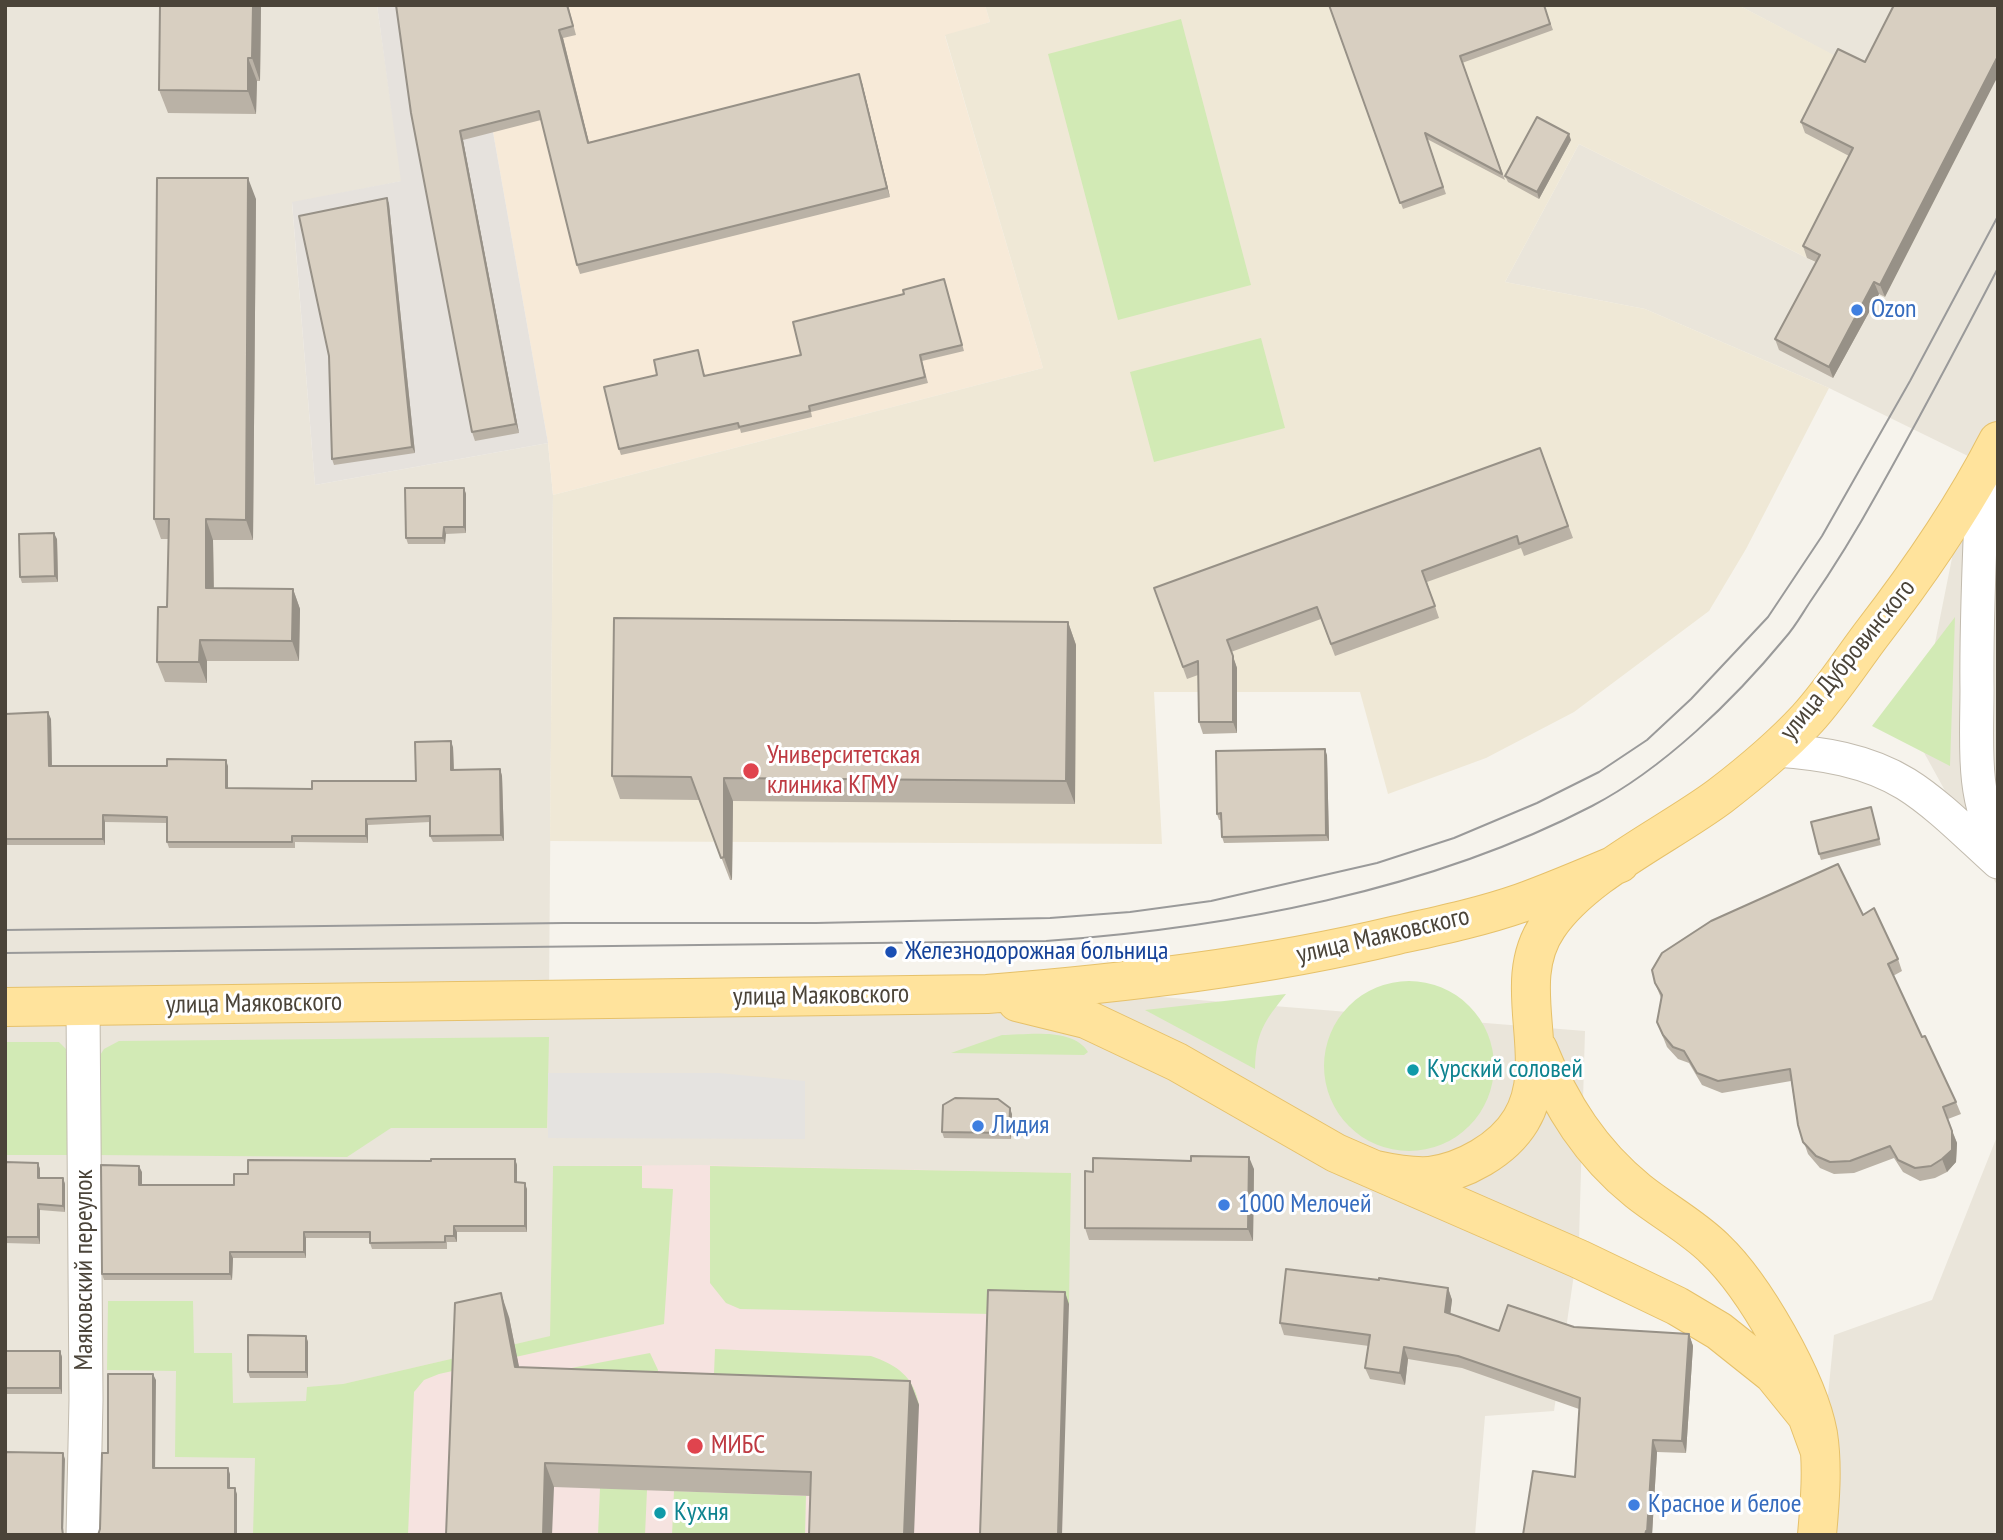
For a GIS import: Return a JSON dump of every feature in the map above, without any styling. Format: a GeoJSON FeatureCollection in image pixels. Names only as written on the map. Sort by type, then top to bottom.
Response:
{"type":"FeatureCollection","features":[{"type":"Feature","properties":{"kind":"main road","name":"улица Дубровинского"},"geometry":{"type":"LineString","coordinates":[[1620,863],[1719,796],[1776,750],[1808,718],[1923,568],[1990,455]]}},
{"type":"Feature","properties":{"kind":"main road","name":"улица Маяковского"},"geometry":{"type":"LineString","coordinates":[[5,1007],[987,994],[1102,984],[1217,969],[1341,948],[1435,927],[1520,904],[1620,863]]}},
{"type":"Feature","properties":{"kind":"main road"},"geometry":{"type":"LineString","coordinates":[[1376,1170],[1404,1176],[1430,1176],[1458,1168],[1483,1156],[1503,1142],[1518,1124],[1534,1089],[1535,1041],[1530,1009],[1536,950],[1547,927],[1566,905],[1587,885],[1620,863]]}},
{"type":"Feature","properties":{"kind":"main road"},"geometry":{"type":"LineString","coordinates":[[987,994],[1086,1019],[1177,1062],[1336,1153],[1580,1259],[1677,1307],[1719,1331],[1755,1357],[1792,1395],[1807,1416],[1819,1449]]}},
{"type":"Feature","properties":{"kind":"main road"},"geometry":{"type":"LineString","coordinates":[[1535,1041],[1556,1090],[1576,1125],[1598,1154],[1639,1192],[1714,1247],[1738,1274],[1758,1303],[1800,1380],[1813,1416],[1819,1449],[1817,1535]]}},
{"type":"Feature","properties":{"kind":"street"},"geometry":{"type":"LineString","coordinates":[[1990,455],[1976,623],[1977,764],[1984,811],[1998,842]]}},
{"type":"Feature","properties":{"kind":"street"},"geometry":{"type":"LineString","coordinates":[[1776,750],[1821,753],[1860,763],[1906,784],[1998,862]]}},
{"type":"Feature","properties":{"kind":"street","name":"Маяковский переулок"},"geometry":{"type":"LineString","coordinates":[[83,1006],[86,1400],[83,1535]]}},
{"type":"Feature","properties":{"kind":"shaded area"},"geometry":{"type":"Polygon","coordinates":[[[5,5],[377,5],[402,181],[292,203],[315,485],[548,443],[553,495],[549,995],[1149,996],[1585,1031],[1579,1240],[1554,1411],[1485,1416],[1475,1535],[5,1535],[5,5]]]}},
{"type":"Feature","properties":{"kind":"shaded area"},"geometry":{"type":"Polygon","coordinates":[[[377,5],[440,5],[493,132],[548,443],[315,485],[292,202],[401,181],[377,5]]]}},
{"type":"Feature","properties":{"kind":"shaded area"},"geometry":{"type":"Polygon","coordinates":[[[440,5],[985,5],[990,22],[945,36],[1043,368],[553,495],[548,443],[493,132],[440,5]]]}},
{"type":"Feature","properties":{"kind":"shaded area"},"geometry":{"type":"Polygon","coordinates":[[[985,5],[1738,5],[1972,127],[1885,297],[1579,144],[1505,282],[1645,309],[1829,388],[1746,549],[1709,611],[1574,712],[1486,758],[1388,794],[1360,692],[1154,692],[1162,844],[550,841],[553,495],[1043,368],[945,35],[990,22],[985,5]]]}},
{"type":"Feature","properties":{"kind":"shaded area"},"geometry":{"type":"Polygon","coordinates":[[[1738,5],[1998,5],[1998,887],[1916,738],[1972,458],[1829,388],[1645,309],[1505,282],[1579,144],[1885,297],[1842,60],[1738,5]]]}},
{"type":"Feature","properties":{"kind":"shaded area"},"geometry":{"type":"Polygon","coordinates":[[[548,1073],[718,1073],[805,1081],[805,1139],[548,1138],[548,1073]]]}},
{"type":"Feature","properties":{"kind":"shaded area"},"geometry":{"type":"Polygon","coordinates":[[[1998,1134],[1998,1535],[1814,1535],[1834,1335],[1932,1300],[1998,1134]]]}},
{"type":"Feature","properties":{"kind":"shaded area"},"geometry":{"type":"Polygon","coordinates":[[[700,1165],[1071,1173],[1062,1535],[339,1535],[343,1384],[550,1336],[553,1166],[700,1165]]]}},
{"type":"Feature","properties":{"kind":"green space"},"geometry":{"type":"Polygon","coordinates":[[[1181,19],[1251,285],[1118,320],[1048,54],[1181,19]]]}},
{"type":"Feature","properties":{"kind":"green space"},"geometry":{"type":"Polygon","coordinates":[[[1261,338],[1285,428],[1154,462],[1130,372],[1261,338]]]}},
{"type":"Feature","properties":{"kind":"green space"},"geometry":{"type":"Polygon","coordinates":[[[1955,617],[1950,766],[1872,726],[1955,617]]]}},
{"type":"Feature","properties":{"kind":"green space"},"geometry":{"type":"Polygon","coordinates":[[[1409,981],[1442,987],[1469,1006],[1488,1033],[1494,1066],[1488,1099],[1469,1126],[1442,1145],[1409,1151],[1376,1145],[1349,1126],[1330,1099],[1324,1066],[1330,1033],[1349,1006],[1376,987],[1409,981]]]}},
{"type":"Feature","properties":{"kind":"green space"},"geometry":{"type":"Polygon","coordinates":[[[1286,994],[1259,1036],[1255,1069],[1145,1010],[1286,994]]]}},
{"type":"Feature","properties":{"kind":"green space"},"geometry":{"type":"Polygon","coordinates":[[[1002,1035],[1061,1036],[1081,1044],[1088,1052],[1084,1055],[951,1053],[1002,1035]]]}},
{"type":"Feature","properties":{"kind":"green space"},"geometry":{"type":"Polygon","coordinates":[[[549,1037],[547,1128],[391,1128],[347,1157],[95,1155],[97,1060],[104,1049],[119,1041],[549,1037]]]}},
{"type":"Feature","properties":{"kind":"green space"},"geometry":{"type":"Polygon","coordinates":[[[5,1042],[59,1042],[68,1051],[70,1155],[5,1155],[5,1042]]]}},
{"type":"Feature","properties":{"kind":"green space"},"geometry":{"type":"Polygon","coordinates":[[[553,1166],[642,1166],[642,1188],[673,1189],[664,1324],[439,1374],[424,1380],[414,1392],[408,1535],[253,1535],[255,1458],[175,1457],[176,1371],[107,1370],[108,1301],[193,1301],[194,1353],[232,1353],[233,1403],[306,1401],[307,1387],[343,1384],[550,1336],[553,1166]]]}},
{"type":"Feature","properties":{"kind":"green space"},"geometry":{"type":"Polygon","coordinates":[[[710,1166],[1071,1173],[1069,1304],[992,1314],[740,1309],[726,1303],[710,1283],[710,1166]]]}},
{"type":"Feature","properties":{"kind":"green space"},"geometry":{"type":"Polygon","coordinates":[[[715,1349],[871,1356],[903,1373],[917,1395],[919,1405],[713,1398],[715,1349]]]}},
{"type":"Feature","properties":{"kind":"green space"},"geometry":{"type":"Polygon","coordinates":[[[650,1353],[658,1370],[660,1396],[461,1389],[650,1353]]]}},
{"type":"Feature","properties":{"kind":"green space"},"geometry":{"type":"Polygon","coordinates":[[[600,1488],[647,1490],[645,1535],[598,1535],[600,1488]]]}},
{"type":"Feature","properties":{"kind":"green space"},"geometry":{"type":"Polygon","coordinates":[[[674,1491],[806,1496],[805,1535],[672,1535],[674,1491]]]}},
{"type":"Feature","properties":{"kind":"building"},"geometry":{"type":"Polygon","coordinates":[[[160,5],[253,5],[248,91],[159,90],[160,5]]]}},
{"type":"Feature","properties":{"kind":"building"},"geometry":{"type":"Polygon","coordinates":[[[396,5],[567,5],[573,26],[559,30],[588,143],[859,74],[887,188],[577,265],[539,111],[460,131],[516,424],[472,432],[411,113],[396,5]]]}},
{"type":"Feature","properties":{"kind":"building"},"geometry":{"type":"Polygon","coordinates":[[[1329,5],[1544,5],[1550,24],[1460,56],[1502,174],[1425,133],[1443,187],[1400,203],[1329,5]]]}},
{"type":"Feature","properties":{"kind":"building"},"geometry":{"type":"Polygon","coordinates":[[[1894,5],[1998,5],[1998,56],[1880,285],[1874,282],[1829,367],[1775,339],[1820,255],[1803,246],[1853,148],[1801,122],[1838,49],[1865,62],[1894,5]]]}},
{"type":"Feature","properties":{"kind":"building"},"geometry":{"type":"Polygon","coordinates":[[[1537,117],[1569,134],[1537,192],[1505,176],[1537,117]]]}},
{"type":"Feature","properties":{"kind":"building"},"geometry":{"type":"Polygon","coordinates":[[[157,178],[248,178],[246,520],[206,519],[206,588],[293,589],[292,641],[200,640],[199,662],[157,662],[158,607],[167,607],[169,519],[154,519],[157,178]]]}},
{"type":"Feature","properties":{"kind":"building"},"geometry":{"type":"Polygon","coordinates":[[[387,198],[412,447],[332,459],[329,356],[299,216],[387,198]]]}},
{"type":"Feature","properties":{"kind":"building"},"geometry":{"type":"Polygon","coordinates":[[[944,279],[962,345],[920,355],[925,377],[809,406],[810,411],[739,427],[738,423],[619,449],[604,387],[657,375],[654,360],[698,350],[704,376],[801,355],[793,322],[904,294],[903,290],[944,279]]]}},
{"type":"Feature","properties":{"kind":"building"},"geometry":{"type":"Polygon","coordinates":[[[1540,448],[1568,526],[1519,544],[1517,536],[1422,571],[1435,606],[1331,644],[1317,607],[1227,640],[1233,656],[1233,722],[1199,722],[1198,661],[1183,667],[1154,588],[1540,448]]]}},
{"type":"Feature","properties":{"kind":"building"},"geometry":{"type":"Polygon","coordinates":[[[405,488],[464,488],[464,527],[444,527],[443,538],[406,538],[405,488]]]}},
{"type":"Feature","properties":{"kind":"building"},"geometry":{"type":"Polygon","coordinates":[[[54,533],[55,576],[20,577],[19,534],[54,533]]]}},
{"type":"Feature","properties":{"kind":"building"},"geometry":{"type":"Polygon","coordinates":[[[614,618],[1068,622],[1066,781],[724,778],[724,857],[721,858],[691,777],[612,776],[614,618]]]}},
{"type":"Feature","properties":{"kind":"building"},"geometry":{"type":"Polygon","coordinates":[[[48,712],[49,766],[167,766],[167,759],[226,760],[226,788],[312,789],[312,781],[416,781],[415,742],[451,741],[451,770],[500,769],[501,835],[430,836],[430,816],[366,819],[366,836],[292,836],[292,842],[167,842],[167,817],[103,815],[103,839],[5,839],[5,714],[48,712]]]}},
{"type":"Feature","properties":{"kind":"building"},"geometry":{"type":"Polygon","coordinates":[[[1325,749],[1326,835],[1222,837],[1221,813],[1217,814],[1216,751],[1325,749]]]}},
{"type":"Feature","properties":{"kind":"building"},"geometry":{"type":"Polygon","coordinates":[[[1871,807],[1879,839],[1819,854],[1811,822],[1871,807]]]}},
{"type":"Feature","properties":{"kind":"building"},"geometry":{"type":"Polygon","coordinates":[[[1838,864],[1863,915],[1874,908],[1898,959],[1888,964],[1956,1102],[1943,1107],[1952,1131],[1952,1150],[1931,1166],[1915,1168],[1898,1160],[1890,1146],[1850,1161],[1830,1162],[1816,1156],[1803,1142],[1790,1069],[1718,1081],[1697,1073],[1684,1051],[1673,1047],[1657,1022],[1662,995],[1652,970],[1662,953],[1711,921],[1838,864]]]}},
{"type":"Feature","properties":{"kind":"building","name":"Лидия"},"geometry":{"type":"Polygon","coordinates":[[[955,1098],[998,1099],[1010,1108],[1009,1133],[942,1132],[943,1105],[955,1098]]]}},
{"type":"Feature","properties":{"kind":"building"},"geometry":{"type":"Polygon","coordinates":[[[1191,1156],[1249,1157],[1248,1229],[1085,1228],[1085,1171],[1093,1172],[1093,1158],[1191,1161],[1191,1156]]]}},
{"type":"Feature","properties":{"kind":"building"},"geometry":{"type":"Polygon","coordinates":[[[515,1159],[515,1182],[525,1183],[525,1226],[454,1226],[454,1236],[445,1236],[445,1242],[370,1243],[370,1232],[304,1232],[304,1252],[230,1252],[230,1274],[102,1274],[101,1165],[139,1166],[139,1185],[234,1185],[234,1174],[248,1174],[248,1160],[515,1159]]]}},
{"type":"Feature","properties":{"kind":"building"},"geometry":{"type":"Polygon","coordinates":[[[5,1162],[38,1163],[38,1178],[63,1178],[63,1206],[38,1204],[38,1237],[5,1237],[5,1162]]]}},
{"type":"Feature","properties":{"kind":"building"},"geometry":{"type":"Polygon","coordinates":[[[1286,1269],[1448,1288],[1445,1312],[1499,1331],[1508,1305],[1574,1327],[1689,1334],[1682,1441],[1653,1440],[1645,1535],[1523,1535],[1533,1471],[1575,1477],[1580,1398],[1458,1356],[1404,1347],[1400,1373],[1365,1368],[1370,1335],[1280,1323],[1286,1269]]]}},
{"type":"Feature","properties":{"kind":"building"},"geometry":{"type":"Polygon","coordinates":[[[988,1290],[1065,1292],[1058,1535],[980,1535],[988,1290]]]}},
{"type":"Feature","properties":{"kind":"building"},"geometry":{"type":"Polygon","coordinates":[[[501,1293],[515,1367],[910,1381],[904,1535],[809,1535],[811,1472],[545,1463],[543,1535],[446,1535],[455,1303],[501,1293]]]}},
{"type":"Feature","properties":{"kind":"building"},"geometry":{"type":"Polygon","coordinates":[[[248,1335],[306,1336],[306,1372],[248,1372],[248,1335]]]}},
{"type":"Feature","properties":{"kind":"building"},"geometry":{"type":"Polygon","coordinates":[[[5,1351],[60,1351],[60,1388],[5,1388],[5,1351]]]}},
{"type":"Feature","properties":{"kind":"building"},"geometry":{"type":"Polygon","coordinates":[[[108,1374],[153,1374],[153,1468],[228,1468],[228,1488],[235,1488],[235,1535],[98,1535],[102,1453],[108,1453],[108,1374]]]}},
{"type":"Feature","properties":{"kind":"building"},"geometry":{"type":"Polygon","coordinates":[[[5,1452],[63,1453],[63,1535],[5,1535],[5,1452]]]}},
{"type":"Feature","properties":{"kind":"tram line"},"geometry":{"type":"LineString","coordinates":[[5,930],[564,923],[816,923],[1050,918],[1130,912],[1211,901],[1377,863],[1454,838],[1537,803],[1599,772],[1647,740],[1691,699],[1768,617],[1822,536],[1910,381],[1998,216]]}},
{"type":"Feature","properties":{"kind":"tram line"},"geometry":{"type":"LineString","coordinates":[[5,953],[1046,941],[1115,935],[1256,915],[1396,883],[1464,861],[1529,836],[1619,791],[1696,731],[1765,662],[1789,634],[1855,533],[1998,268]]}},
{"type":"Feature","properties":{"kind":"place","name":"Ozon"},"geometry":{"type":"Point","coordinates":[1857,310]}},
{"type":"Feature","properties":{"kind":"place","name":"Университетская клиника КГМУ"},"geometry":{"type":"Point","coordinates":[751,771]}},
{"type":"Feature","properties":{"kind":"place","name":"Железнодорожная больница"},"geometry":{"type":"Point","coordinates":[891,952]}},
{"type":"Feature","properties":{"kind":"place","name":"Курский соловей"},"geometry":{"type":"Point","coordinates":[1413,1070]}},
{"type":"Feature","properties":{"kind":"place","name":"Лидия"},"geometry":{"type":"Point","coordinates":[978,1126]}},
{"type":"Feature","properties":{"kind":"place","name":"1000 Мелочей"},"geometry":{"type":"Point","coordinates":[1224,1205]}},
{"type":"Feature","properties":{"kind":"place","name":"МИБС"},"geometry":{"type":"Point","coordinates":[695,1446]}},
{"type":"Feature","properties":{"kind":"place","name":"Красное и белое"},"geometry":{"type":"Point","coordinates":[1634,1505]}},
{"type":"Feature","properties":{"kind":"place","name":"Кухня"},"geometry":{"type":"Point","coordinates":[660,1513]}}]}
